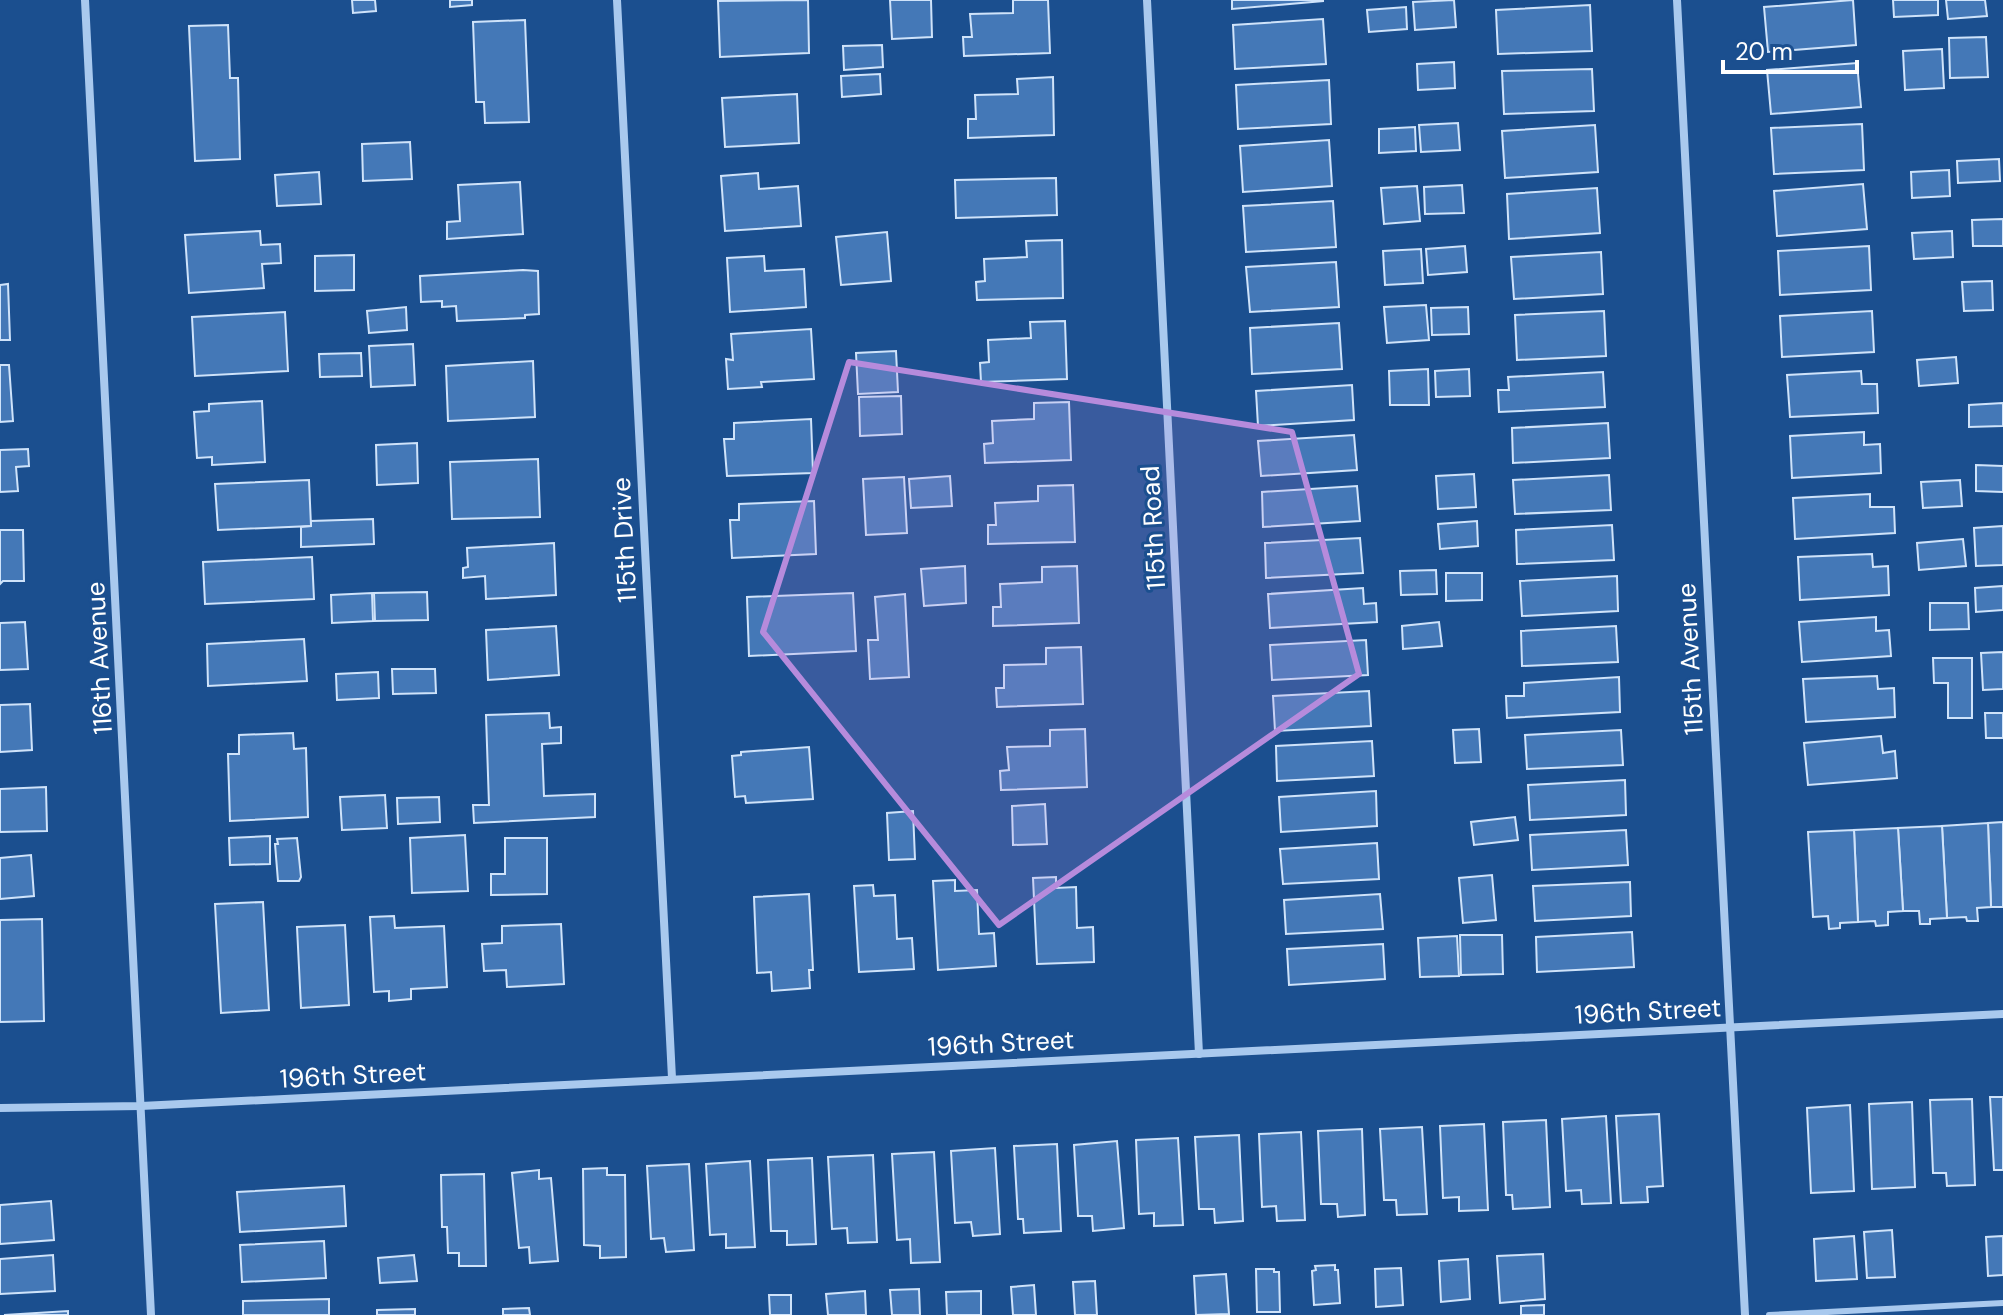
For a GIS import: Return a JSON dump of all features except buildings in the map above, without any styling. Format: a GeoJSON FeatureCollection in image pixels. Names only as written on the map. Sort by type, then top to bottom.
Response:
{"type":"FeatureCollection","features":[{"type":"Feature","properties":{"kind":"street","name":"116th Avenue"},"geometry":{"type":"LineString","coordinates":[[85,0],[151,1315]]}},
{"type":"Feature","properties":{"kind":"street","name":"115th Drive"},"geometry":{"type":"LineString","coordinates":[[617,0],[672,1078]]}},
{"type":"Feature","properties":{"kind":"street","name":"115th Road"},"geometry":{"type":"LineString","coordinates":[[1147,0],[1199,1054]]}},
{"type":"Feature","properties":{"kind":"street","name":"115th Avenue"},"geometry":{"type":"LineString","coordinates":[[1677,0],[1745,1315]]}},
{"type":"Feature","properties":{"kind":"street","name":"196th Street"},"geometry":{"type":"LineString","coordinates":[[0,1108],[141,1106],[2003,1014]]}},
{"type":"Feature","properties":{"kind":"lane"},"geometry":{"type":"LineString","coordinates":[[1769,1315],[2003,1303]]}},
{"type":"Feature","properties":{"kind":"highlighted area"},"geometry":{"type":"Polygon","coordinates":[[[849,362],[1292,432],[1359,674],[999,925],[763,632],[849,362]]]}}]}
